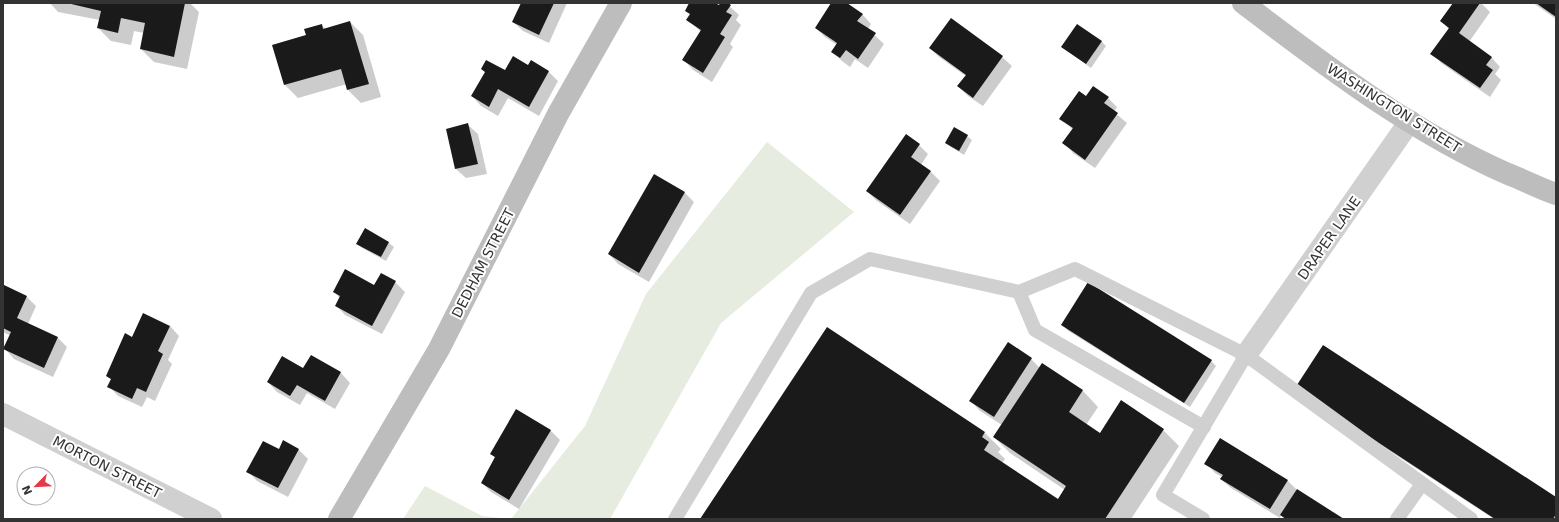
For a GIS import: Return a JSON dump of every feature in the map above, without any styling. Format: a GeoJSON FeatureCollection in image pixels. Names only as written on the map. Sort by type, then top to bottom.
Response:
{"type":"FeatureCollection","features":[{"type":"Feature","properties":{"kind":"main road","name":"DEDHAM STREET"},"geometry":{"type":"LineString","coordinates":[[339,519],[439,349],[558,114],[621,3]]}},
{"type":"Feature","properties":{"kind":"main road","name":"WASHINGTON STREET"},"geometry":{"type":"LineString","coordinates":[[1243,3],[1324,65],[1410,121],[1472,158],[1556,194]]}},
{"type":"Feature","properties":{"kind":"street","name":"DRAPER LANE"},"geometry":{"type":"LineString","coordinates":[[1246,355],[1410,121]]}},
{"type":"Feature","properties":{"kind":"street","name":"MORTON STREET"},"geometry":{"type":"LineString","coordinates":[[3,414],[211,519]]}},
{"type":"Feature","properties":{"kind":"lane"},"geometry":{"type":"LineString","coordinates":[[675,519],[811,293],[870,259],[1019,292],[1075,269],[1246,355],[1471,519]]}},
{"type":"Feature","properties":{"kind":"lane"},"geometry":{"type":"LineString","coordinates":[[1019,292],[1035,330],[1204,428]]}},
{"type":"Feature","properties":{"kind":"lane"},"geometry":{"type":"LineString","coordinates":[[1203,519],[1163,496],[1246,355]]}},
{"type":"Feature","properties":{"kind":"lane"},"geometry":{"type":"LineString","coordinates":[[1397,519],[1422,484]]}},
{"type":"Feature","properties":{"kind":"shaded area"},"geometry":{"type":"Polygon","coordinates":[[[767,142],[854,212],[721,323],[610,519],[511,519],[585,426],[646,294],[767,142]]]}},
{"type":"Feature","properties":{"kind":"shaded area"},"geometry":{"type":"Polygon","coordinates":[[[425,486],[482,516],[511,519],[403,519],[425,486]]]}},
{"type":"Feature","properties":{"kind":"building"},"geometry":{"type":"Polygon","coordinates":[[[67,3],[185,3],[174,57],[140,49],[145,23],[121,18],[118,33],[97,28],[101,11],[67,3]]]}},
{"type":"Feature","properties":{"kind":"building"},"geometry":{"type":"Polygon","coordinates":[[[521,3],[554,3],[539,35],[512,22],[521,3]]]}},
{"type":"Feature","properties":{"kind":"building"},"geometry":{"type":"Polygon","coordinates":[[[689,3],[715,3],[719,5],[720,3],[728,3],[731,5],[726,12],[732,15],[720,34],[725,37],[703,73],[682,60],[701,30],[686,20],[690,14],[685,11],[689,3]]]}},
{"type":"Feature","properties":{"kind":"building"},"geometry":{"type":"Polygon","coordinates":[[[831,3],[847,3],[863,14],[857,21],[876,33],[858,59],[846,50],[840,58],[831,52],[837,43],[815,28],[831,3]]]}},
{"type":"Feature","properties":{"kind":"building"},"geometry":{"type":"Polygon","coordinates":[[[1453,3],[1480,3],[1459,33],[1492,57],[1486,65],[1493,70],[1480,88],[1430,54],[1449,28],[1440,21],[1453,3]]]}},
{"type":"Feature","properties":{"kind":"building"},"geometry":{"type":"Polygon","coordinates":[[[1536,3],[1556,3],[1556,17],[1536,3]]]}},
{"type":"Feature","properties":{"kind":"building"},"geometry":{"type":"Polygon","coordinates":[[[951,18],[1003,56],[973,98],[957,86],[966,75],[929,48],[951,18]]]}},
{"type":"Feature","properties":{"kind":"building"},"geometry":{"type":"Polygon","coordinates":[[[350,21],[369,84],[347,90],[341,69],[284,85],[272,45],[306,35],[304,29],[322,24],[323,29],[350,21]]]}},
{"type":"Feature","properties":{"kind":"building"},"geometry":{"type":"Polygon","coordinates":[[[1077,24],[1102,41],[1086,64],[1061,47],[1077,24]]]}},
{"type":"Feature","properties":{"kind":"building"},"geometry":{"type":"Polygon","coordinates":[[[513,56],[528,65],[531,60],[549,71],[529,107],[498,89],[489,107],[471,96],[485,72],[481,69],[486,60],[505,70],[513,56]]]}},
{"type":"Feature","properties":{"kind":"building"},"geometry":{"type":"Polygon","coordinates":[[[1093,86],[1109,97],[1104,103],[1118,113],[1085,160],[1062,143],[1073,128],[1059,119],[1079,91],[1086,96],[1093,86]]]}},
{"type":"Feature","properties":{"kind":"building"},"geometry":{"type":"Polygon","coordinates":[[[468,123],[478,164],[455,169],[446,129],[468,123]]]}},
{"type":"Feature","properties":{"kind":"building"},"geometry":{"type":"Polygon","coordinates":[[[954,127],[968,135],[959,151],[945,143],[954,127]]]}},
{"type":"Feature","properties":{"kind":"building"},"geometry":{"type":"Polygon","coordinates":[[[906,134],[920,144],[911,157],[931,171],[900,215],[866,191],[906,134]]]}},
{"type":"Feature","properties":{"kind":"building"},"geometry":{"type":"Polygon","coordinates":[[[654,174],[685,192],[639,273],[608,254],[654,174]]]}},
{"type":"Feature","properties":{"kind":"building"},"geometry":{"type":"Polygon","coordinates":[[[365,228],[389,242],[381,257],[356,244],[365,228]]]}},
{"type":"Feature","properties":{"kind":"building"},"geometry":{"type":"Polygon","coordinates":[[[345,269],[374,285],[381,273],[396,281],[372,326],[335,306],[340,296],[333,292],[345,269]]]}},
{"type":"Feature","properties":{"kind":"building"},"geometry":{"type":"Polygon","coordinates":[[[1088,282],[1212,360],[1184,403],[1061,325],[1088,282]]]}},
{"type":"Feature","properties":{"kind":"building"},"geometry":{"type":"Polygon","coordinates":[[[4,285],[27,296],[17,318],[58,337],[44,368],[3,349],[11,332],[3,328],[4,285]]]}},
{"type":"Feature","properties":{"kind":"building"},"geometry":{"type":"Polygon","coordinates":[[[143,313],[170,326],[158,351],[163,354],[146,392],[137,388],[132,399],[107,387],[111,379],[106,376],[125,333],[132,337],[143,313]]]}},
{"type":"Feature","properties":{"kind":"building"},"geometry":{"type":"Polygon","coordinates":[[[827,327],[985,432],[982,437],[989,442],[984,450],[1058,499],[1066,486],[993,437],[1042,363],[1083,390],[1069,412],[1100,433],[1121,400],[1164,429],[1105,519],[700,519],[827,327]]]}},
{"type":"Feature","properties":{"kind":"building"},"geometry":{"type":"Polygon","coordinates":[[[1008,342],[1032,358],[994,417],[969,401],[1008,342]]]}},
{"type":"Feature","properties":{"kind":"building"},"geometry":{"type":"Polygon","coordinates":[[[1323,345],[1556,497],[1556,514],[1553,519],[1495,519],[1295,388],[1323,345]]]}},
{"type":"Feature","properties":{"kind":"building"},"geometry":{"type":"Polygon","coordinates":[[[311,355],[341,372],[325,401],[297,385],[290,396],[267,382],[282,356],[303,368],[311,355]]]}},
{"type":"Feature","properties":{"kind":"building"},"geometry":{"type":"Polygon","coordinates":[[[516,409],[551,430],[509,500],[481,483],[495,457],[490,454],[516,409]]]}},
{"type":"Feature","properties":{"kind":"building"},"geometry":{"type":"Polygon","coordinates":[[[1220,438],[1288,480],[1270,509],[1220,479],[1223,475],[1204,464],[1220,438]]]}},
{"type":"Feature","properties":{"kind":"building"},"geometry":{"type":"Polygon","coordinates":[[[283,440],[299,449],[278,488],[246,472],[263,441],[279,449],[283,440]]]}},
{"type":"Feature","properties":{"kind":"building"},"geometry":{"type":"Polygon","coordinates":[[[1297,489],[1344,519],[1286,519],[1280,515],[1297,489]]]}}]}
